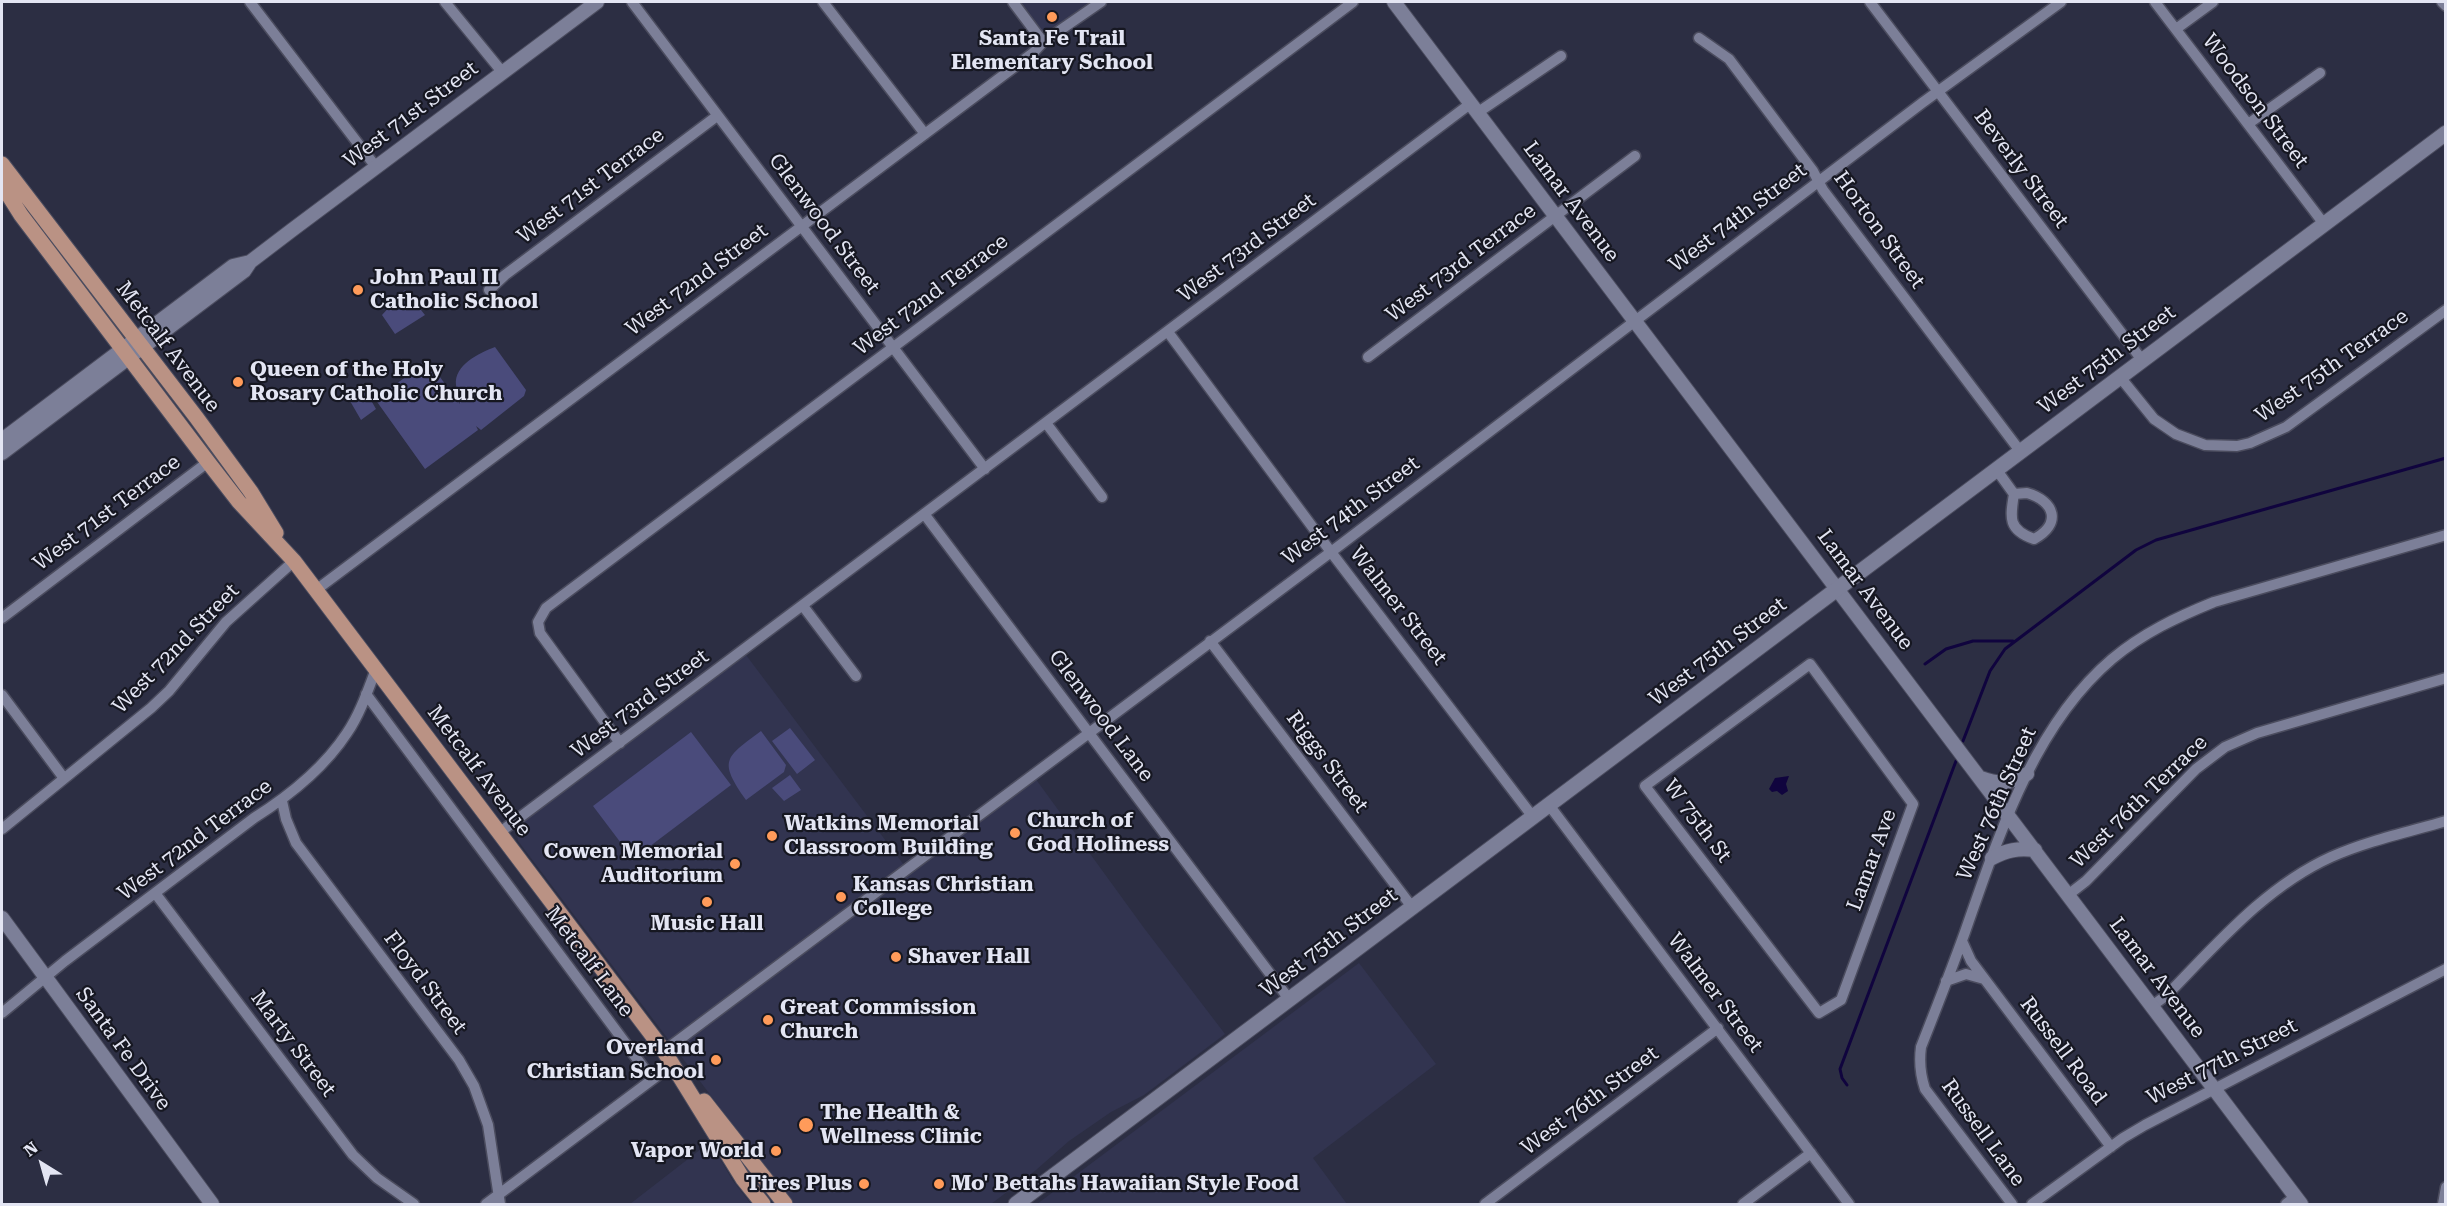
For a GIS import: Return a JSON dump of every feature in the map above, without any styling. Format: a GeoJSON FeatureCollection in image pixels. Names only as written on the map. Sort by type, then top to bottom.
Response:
{"type":"FeatureCollection","features":[{"type":"Feature","properties":{"kind":"main road","name":"West 75th Street"},"geometry":{"type":"LineString","coordinates":[[1016,1204],[2445,133]]}},
{"type":"Feature","properties":{"kind":"main road","name":"Metcalf Avenue"},"geometry":{"type":"LineString","coordinates":[[2,164],[251,492],[294,561],[664,1051],[743,1179],[763,1204]]}},
{"type":"Feature","properties":{"kind":"main road","name":"Metcalf Avenue"},"geometry":{"type":"LineString","coordinates":[[2,185],[125,354],[238,501],[294,561]]}},
{"type":"Feature","properties":{"kind":"main road","name":"Metcalf Avenue"},"geometry":{"type":"LineString","coordinates":[[673,1064],[729,1130],[785,1204]]}},
{"type":"Feature","properties":{"kind":"street"},"geometry":{"type":"LineString","coordinates":[[250,2],[376,167]]}},
{"type":"Feature","properties":{"kind":"street"},"geometry":{"type":"LineString","coordinates":[[445,2],[502,72]]}},
{"type":"Feature","properties":{"kind":"street","name":"West 71st Street"},"geometry":{"type":"LineString","coordinates":[[2,453],[6,437],[244,271],[250,262],[597,2]]}},
{"type":"Feature","properties":{"kind":"street","name":"Glenwood Street"},"geometry":{"type":"LineString","coordinates":[[632,2],[985,469]]}},
{"type":"Feature","properties":{"kind":"street"},"geometry":{"type":"LineString","coordinates":[[823,2],[925,134]]}},
{"type":"Feature","properties":{"kind":"street"},"geometry":{"type":"LineString","coordinates":[[1013,2],[1043,42]]}},
{"type":"Feature","properties":{"kind":"street","name":"West 72nd Street"},"geometry":{"type":"LineString","coordinates":[[316,590],[1033,53],[1043,42],[1101,2]]}},
{"type":"Feature","properties":{"kind":"street","name":"West 72nd Terrace"},"geometry":{"type":"LineString","coordinates":[[620,743],[537,628],[539,617],[551,604],[1353,2]]}},
{"type":"Feature","properties":{"kind":"street","name":"Lamar Avenue"},"geometry":{"type":"LineString","coordinates":[[1394,2],[2035,850],[2213,1088],[2294,1202]]}},
{"type":"Feature","properties":{"kind":"street","name":"Beverly Street"},"geometry":{"type":"LineString","coordinates":[[1870,2],[2142,360]]}},
{"type":"Feature","properties":{"kind":"street","name":"West 74th Street"},"geometry":{"type":"LineString","coordinates":[[664,1051],[1331,552],[1938,92],[2061,2]]}},
{"type":"Feature","properties":{"kind":"street","name":"Woodson Street"},"geometry":{"type":"LineString","coordinates":[[2155,2],[2324,224]]}},
{"type":"Feature","properties":{"kind":"street"},"geometry":{"type":"LineString","coordinates":[[2176,29],[2213,2]]}},
{"type":"Feature","properties":{"kind":"street"},"geometry":{"type":"LineString","coordinates":[[2442,2],[2445,6]]}},
{"type":"Feature","properties":{"kind":"street","name":"Horton Street"},"geometry":{"type":"LineString","coordinates":[[1699,38],[1729,59],[2020,452]]}},
{"type":"Feature","properties":{"kind":"street","name":"West 73rd Street"},"geometry":{"type":"LineString","coordinates":[[499,833],[1168,332],[1474,109],[1561,56]]}},
{"type":"Feature","properties":{"kind":"street"},"geometry":{"type":"LineString","coordinates":[[2248,124],[2320,73]]}},
{"type":"Feature","properties":{"kind":"street","name":"West 71st Terrace"},"geometry":{"type":"LineString","coordinates":[[489,290],[505,275],[717,116]]}},
{"type":"Feature","properties":{"kind":"street","name":"West 73rd Terrace"},"geometry":{"type":"LineString","coordinates":[[1368,357],[1635,156]]}},
{"type":"Feature","properties":{"kind":"street","name":"West 75th Terrace"},"geometry":{"type":"LineString","coordinates":[[2120,377],[2154,419],[2176,435],[2205,445],[2237,446],[2250,443],[2286,427],[2445,311]]}},
{"type":"Feature","properties":{"kind":"street","name":"Walmer Street"},"geometry":{"type":"LineString","coordinates":[[1168,332],[1331,552],[1533,817]]}},
{"type":"Feature","properties":{"kind":"street"},"geometry":{"type":"LineString","coordinates":[[1046,423],[1102,497]]}},
{"type":"Feature","properties":{"kind":"street","name":"West 71st Terrace"},"geometry":{"type":"LineString","coordinates":[[2,618],[208,462]]}},
{"type":"Feature","properties":{"kind":"street"},"geometry":{"type":"LineString","coordinates":[[1996,469],[2014,494],[2011,510],[2013,525],[2021,534],[2034,539],[2052,524],[2052,514],[2047,503],[2040,497],[2027,493],[2014,494]]}},
{"type":"Feature","properties":{"kind":"street","name":"Glenwood Lane"},"geometry":{"type":"LineString","coordinates":[[924,515],[1289,999]]}},
{"type":"Feature","properties":{"kind":"street","name":"West 76th Street"},"geometry":{"type":"LineString","coordinates":[[1923,1084],[1919,1060],[1921,1047],[2009,816],[2027,774],[2059,717],[2084,687],[2110,660],[2155,628],[2214,602],[2445,535]]}},
{"type":"Feature","properties":{"kind":"street","name":"West 72nd Street"},"geometry":{"type":"LineString","coordinates":[[2,829],[63,777],[151,708],[169,691],[226,622],[294,561]]}},
{"type":"Feature","properties":{"kind":"street"},"geometry":{"type":"LineString","coordinates":[[803,606],[856,676]]}},
{"type":"Feature","properties":{"kind":"street","name":"Riggs Street"},"geometry":{"type":"LineString","coordinates":[[1210,641],[1413,907]]}},
{"type":"Feature","properties":{"kind":"street","name":"W 75th St"},"geometry":{"type":"LineString","coordinates":[[1810,664],[1645,786],[1819,1013]]}},
{"type":"Feature","properties":{"kind":"street","name":"Lamar Ave"},"geometry":{"type":"LineString","coordinates":[[1810,664],[1913,804],[1841,1000],[1819,1013]]}},
{"type":"Feature","properties":{"kind":"street","name":"West 72nd Terrace"},"geometry":{"type":"LineString","coordinates":[[2,1013],[254,818],[282,801],[337,748],[349,731],[376,669]]}},
{"type":"Feature","properties":{"kind":"street","name":"West 76th Terrace"},"geometry":{"type":"LineString","coordinates":[[2068,895],[2085,881],[2196,769],[2225,747],[2257,733],[2445,678]]}},
{"type":"Feature","properties":{"kind":"street","name":"Metcalf Lane"},"geometry":{"type":"LineString","coordinates":[[366,694],[652,1079]]}},
{"type":"Feature","properties":{"kind":"street"},"geometry":{"type":"LineString","coordinates":[[2,695],[63,777]]}},
{"type":"Feature","properties":{"kind":"street"},"geometry":{"type":"LineString","coordinates":[[1980,778],[1997,784],[2005,784],[2027,774]]}},
{"type":"Feature","properties":{"kind":"street","name":"Floyd Street"},"geometry":{"type":"LineString","coordinates":[[282,801],[289,828],[296,843],[459,1060],[474,1086],[488,1125],[499,1200]]}},
{"type":"Feature","properties":{"kind":"street","name":"Walmer Street"},"geometry":{"type":"LineString","coordinates":[[1549,805],[1849,1204]]}},
{"type":"Feature","properties":{"kind":"street"},"geometry":{"type":"LineString","coordinates":[[2152,1006],[2167,995],[2252,909],[2274,890],[2306,870],[2355,848],[2445,821]]}},
{"type":"Feature","properties":{"kind":"street"},"geometry":{"type":"LineString","coordinates":[[1992,858],[2004,851],[2014,849],[2035,850]]}},
{"type":"Feature","properties":{"kind":"street","name":"Marty Street"},"geometry":{"type":"LineString","coordinates":[[155,893],[353,1155],[377,1178],[414,1204]]}},
{"type":"Feature","properties":{"kind":"street","name":"Santa Fe Drive"},"geometry":{"type":"LineString","coordinates":[[2,918],[44,979],[212,1204]]}},
{"type":"Feature","properties":{"kind":"street","name":"Russell Road"},"geometry":{"type":"LineString","coordinates":[[1962,941],[1971,961],[2111,1147]]}},
{"type":"Feature","properties":{"kind":"street","name":"West 77th Street"},"geometry":{"type":"LineString","coordinates":[[2032,1204],[2145,1125],[2213,1088],[2444,972]]}},
{"type":"Feature","properties":{"kind":"street"},"geometry":{"type":"LineString","coordinates":[[1947,981],[1966,974],[1985,979]]}},
{"type":"Feature","properties":{"kind":"street","name":"West 76th Street"},"geometry":{"type":"LineString","coordinates":[[1485,1204],[1718,1028]]}},
{"type":"Feature","properties":{"kind":"street"},"geometry":{"type":"LineString","coordinates":[[486,1204],[499,1200],[673,1064]]}},
{"type":"Feature","properties":{"kind":"street","name":"Russell Lane"},"geometry":{"type":"LineString","coordinates":[[1923,1084],[2012,1204]]}},
{"type":"Feature","properties":{"kind":"street"},"geometry":{"type":"LineString","coordinates":[[1743,1204],[1810,1153]]}},
{"type":"Feature","properties":{"kind":"street"},"geometry":{"type":"LineString","coordinates":[[2443,1204],[2445,1187]]}},
{"type":"Feature","properties":{"kind":"shaded area","name":"Santa Fe Trail Elementary School"},"geometry":{"type":"Polygon","coordinates":[[[1016,2],[1096,2],[1043,37],[1016,2]]]}},
{"type":"Feature","properties":{"kind":"shaded area"},"geometry":{"type":"Polygon","coordinates":[[[405,290],[425,315],[395,334],[382,315],[405,290]]]}},
{"type":"Feature","properties":{"kind":"shaded area"},"geometry":{"type":"Polygon","coordinates":[[[495,347],[526,390],[524,396],[481,430],[476,426],[478,430],[425,469],[375,399],[428,361],[460,404],[456,385],[459,371],[475,356],[495,347]]]}},
{"type":"Feature","properties":{"kind":"shaded area"},"geometry":{"type":"Polygon","coordinates":[[[363,385],[372,394],[372,402],[376,409],[361,420],[346,394],[363,385]]]}},
{"type":"Feature","properties":{"kind":"shaded area","name":"Kansas Christian College"},"geometry":{"type":"Polygon","coordinates":[[[746,655],[910,873],[1035,778],[1144,928],[1225,1034],[1144,1095],[1111,1112],[1069,1141],[1036,1170],[991,1204],[793,1204],[518,841],[517,835],[518,828],[527,818],[746,655]]]}},
{"type":"Feature","properties":{"kind":"shaded area"},"geometry":{"type":"Polygon","coordinates":[[[790,728],[815,760],[797,774],[772,741],[790,728]]]}},
{"type":"Feature","properties":{"kind":"shaded area"},"geometry":{"type":"Polygon","coordinates":[[[761,731],[786,765],[784,772],[746,800],[731,776],[730,761],[733,754],[761,731]]]}},
{"type":"Feature","properties":{"kind":"shaded area"},"geometry":{"type":"Polygon","coordinates":[[[691,732],[731,785],[633,859],[593,806],[691,732]]]}},
{"type":"Feature","properties":{"kind":"shaded area"},"geometry":{"type":"Polygon","coordinates":[[[790,775],[801,790],[784,801],[772,788],[790,775]]]}},
{"type":"Feature","properties":{"kind":"shaded area"},"geometry":{"type":"Polygon","coordinates":[[[1789,776],[1786,784],[1788,791],[1782,795],[1769,789],[1775,778],[1789,776]]]}},
{"type":"Feature","properties":{"kind":"shaded area"},"geometry":{"type":"Polygon","coordinates":[[[1359,963],[1436,1064],[1313,1158],[1347,1204],[1037,1204],[1359,963]]]}},
{"type":"Feature","properties":{"kind":"shaded area"},"geometry":{"type":"Polygon","coordinates":[[[710,1142],[733,1181],[751,1204],[630,1204],[710,1142]]]}},
{"type":"Feature","properties":{"kind":"waterway"},"geometry":{"type":"LineString","coordinates":[[1963,741],[1990,671],[2005,649],[2136,550],[2156,540],[2446,458]]}},
{"type":"Feature","properties":{"kind":"waterway"},"geometry":{"type":"LineString","coordinates":[[1925,664],[1946,649],[1973,641],[2013,641]]}},
{"type":"Feature","properties":{"kind":"waterway"},"geometry":{"type":"LineString","coordinates":[[1847,1085],[1840,1069],[1956,761]]}},
{"type":"Feature","properties":{"kind":"place","name":"Santa Fe Trail Elementary School"},"geometry":{"type":"Point","coordinates":[1052,17]}},
{"type":"Feature","properties":{"kind":"place","name":"John Paul II Catholic School"},"geometry":{"type":"Point","coordinates":[358,290]}},
{"type":"Feature","properties":{"kind":"place","name":"Queen of the Holy Rosary Catholic Church"},"geometry":{"type":"Point","coordinates":[238,382]}},
{"type":"Feature","properties":{"kind":"place","name":"Church of God Holiness"},"geometry":{"type":"Point","coordinates":[1015,833]}},
{"type":"Feature","properties":{"kind":"place","name":"Watkins Memorial Classroom Building"},"geometry":{"type":"Point","coordinates":[772,836]}},
{"type":"Feature","properties":{"kind":"place","name":"Cowen Memorial Auditorium"},"geometry":{"type":"Point","coordinates":[735,864]}},
{"type":"Feature","properties":{"kind":"place","name":"Kansas Christian College"},"geometry":{"type":"Point","coordinates":[841,897]}},
{"type":"Feature","properties":{"kind":"place","name":"Music Hall"},"geometry":{"type":"Point","coordinates":[707,902]}},
{"type":"Feature","properties":{"kind":"place","name":"Shaver Hall"},"geometry":{"type":"Point","coordinates":[896,957]}},
{"type":"Feature","properties":{"kind":"place","name":"Great Commission Church"},"geometry":{"type":"Point","coordinates":[768,1020]}},
{"type":"Feature","properties":{"kind":"place","name":"Overland Christian School"},"geometry":{"type":"Point","coordinates":[716,1060]}},
{"type":"Feature","properties":{"kind":"place","name":"The Health & Wellness Clinic"},"geometry":{"type":"Point","coordinates":[806,1125]}},
{"type":"Feature","properties":{"kind":"place","name":"Vapor World"},"geometry":{"type":"Point","coordinates":[776,1151]}},
{"type":"Feature","properties":{"kind":"place","name":"Tires Plus"},"geometry":{"type":"Point","coordinates":[864,1184]}},
{"type":"Feature","properties":{"kind":"place","name":"Mo' Bettahs Hawaiian Style Food"},"geometry":{"type":"Point","coordinates":[939,1184]}}]}
